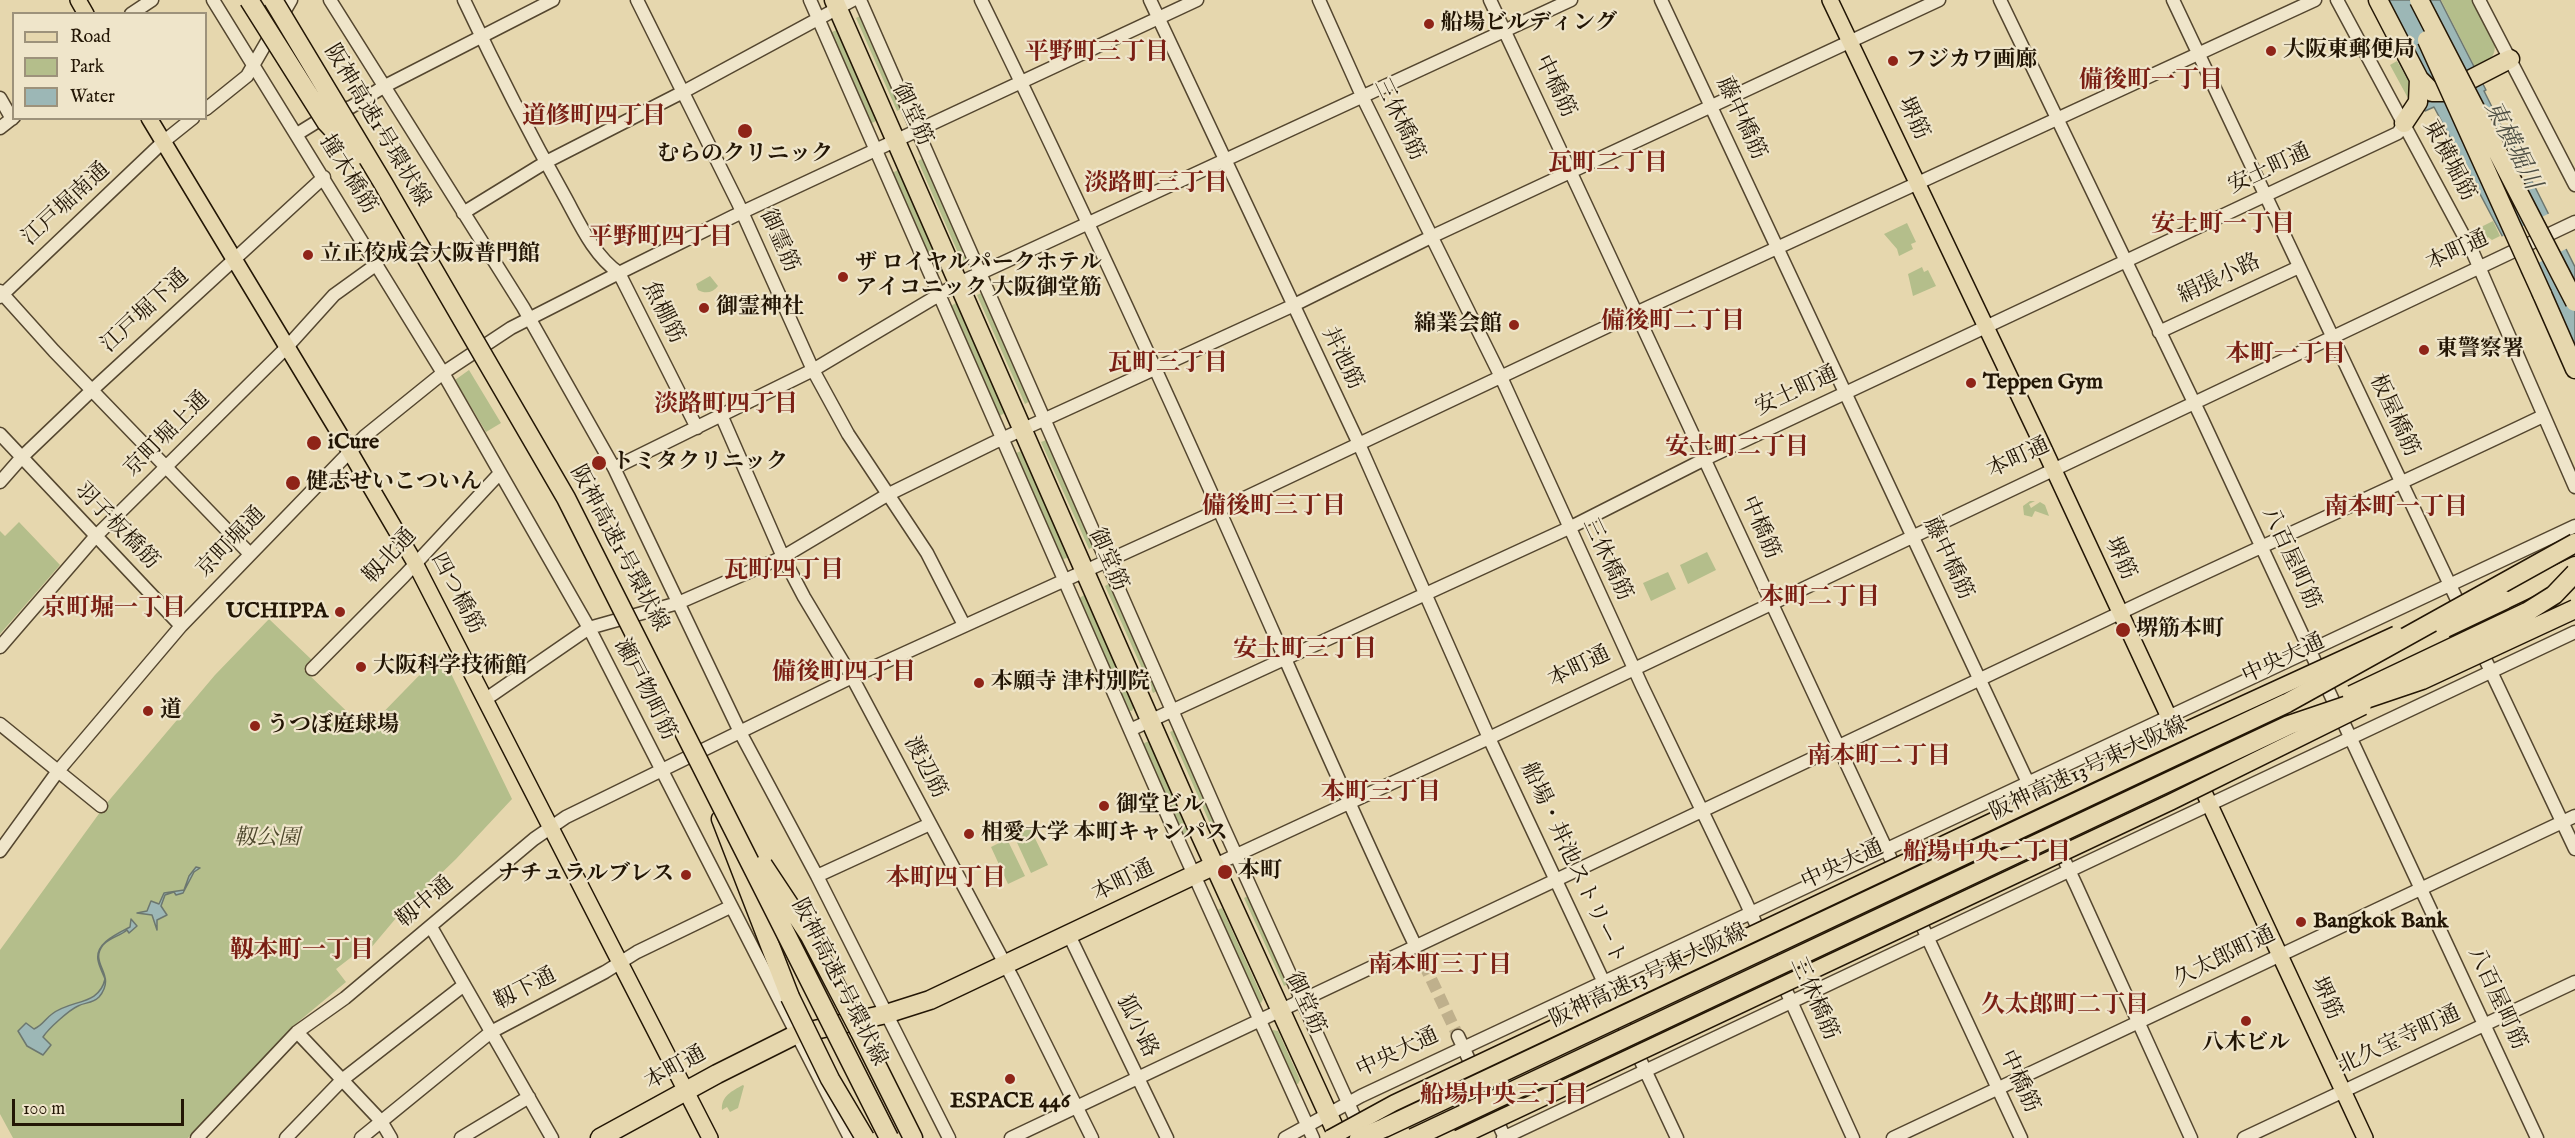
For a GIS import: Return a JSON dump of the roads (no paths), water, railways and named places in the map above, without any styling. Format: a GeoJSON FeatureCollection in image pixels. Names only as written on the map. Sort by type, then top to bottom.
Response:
{"type":"FeatureCollection","features":[{"type":"Feature","properties":{"kind":"highway"},"geometry":{"type":"LineString","coordinates":[[249,0],[326,122],[383,183]]}},
{"type":"Feature","properties":{"kind":"highway","name":"阪神高速1号環状線"},"geometry":{"type":"LineString","coordinates":[[273,0],[383,183],[566,498],[691,762],[714,790],[889,1138]]}},
{"type":"Feature","properties":{"kind":"highway"},"geometry":{"type":"LineString","coordinates":[[2378,0],[2419,79],[2427,89],[2439,93],[2510,59]]}},
{"type":"Feature","properties":{"kind":"highway"},"geometry":{"type":"LineString","coordinates":[[2409,0],[2575,369]]}},
{"type":"Feature","properties":{"kind":"highway"},"geometry":{"type":"LineString","coordinates":[[2419,0],[2572,296]]}},
{"type":"Feature","properties":{"kind":"highway","name":"御堂筋"},"geometry":{"type":"LineString","coordinates":[[841,3],[896,142],[1022,430],[1339,1138]]}},
{"type":"Feature","properties":{"kind":"highway"},"geometry":{"type":"LineString","coordinates":[[2408,119],[2420,98],[2419,79]]}},
{"type":"Feature","properties":{"kind":"highway","name":"阪神高速13号東大阪線"},"geometry":{"type":"LineString","coordinates":[[1362,1135],[1384,1128],[2287,703],[2575,543]]}},
{"type":"Feature","properties":{"kind":"highway"},"geometry":{"type":"LineString","coordinates":[[2287,703],[2575,566]]}},
{"type":"Feature","properties":{"kind":"highway"},"geometry":{"type":"LineString","coordinates":[[2289,725],[2527,612],[2554,595],[2575,573]]}},
{"type":"Feature","properties":{"kind":"highway","name":"阪神高速13号東大阪線"},"geometry":{"type":"LineString","coordinates":[[1413,1138],[2289,725],[2422,681],[2575,608]]}},
{"type":"Feature","properties":{"kind":"highway"},"geometry":{"type":"LineString","coordinates":[[691,762],[790,997],[830,1079],[865,1138]]}},
{"type":"Feature","properties":{"kind":"highway"},"geometry":{"type":"LineString","coordinates":[[714,790],[810,936],[913,1138]]}},
{"type":"Feature","properties":{"kind":"highway","name":"本町通"},"geometry":{"type":"LineString","coordinates":[[600,1138],[797,1034],[886,1014],[930,1000],[1215,865]]}},
{"type":"Feature","properties":{"kind":"highway"},"geometry":{"type":"LineString","coordinates":[[821,1001],[874,1138]]}},
{"type":"Feature","properties":{"kind":"main road","name":"堺筋"},"geometry":{"type":"LineString","coordinates":[[1830,0],[2365,1138]]}},
{"type":"Feature","properties":{"kind":"main road","name":"四つ橋筋"},"geometry":{"type":"LineString","coordinates":[[150,120],[415,563],[710,1138]]}},
{"type":"Feature","properties":{"kind":"main road","name":"中央大通"},"geometry":{"type":"LineString","coordinates":[[1330,1138],[1394,1103],[2136,753],[2575,554]]}},
{"type":"Feature","properties":{"kind":"main road"},"geometry":{"type":"LineString","coordinates":[[1458,1138],[2171,802],[2357,710],[2575,608]]}},
{"type":"Feature","properties":{"kind":"street"},"geometry":{"type":"LineString","coordinates":[[134,12],[152,0]]}},
{"type":"Feature","properties":{"kind":"street","name":"撞木橋筋"},"geometry":{"type":"LineString","coordinates":[[213,0],[251,71],[324,177],[443,373]]}},
{"type":"Feature","properties":{"kind":"street"},"geometry":{"type":"LineString","coordinates":[[207,108],[251,71],[291,0]]}},
{"type":"Feature","properties":{"kind":"street"},"geometry":{"type":"LineString","coordinates":[[330,0],[529,319],[615,468],[740,732],[817,876],[949,1138]]}},
{"type":"Feature","properties":{"kind":"street","name":"魚棚筋"},"geometry":{"type":"LineString","coordinates":[[464,0],[546,162],[586,234],[609,266],[619,273],[697,428]]}},
{"type":"Feature","properties":{"kind":"street"},"geometry":{"type":"LineString","coordinates":[[297,135],[331,113],[351,107],[385,86],[553,0]]}},
{"type":"Feature","properties":{"kind":"street","name":"御霊筋"},"geometry":{"type":"LineString","coordinates":[[637,0],[742,213],[813,370],[848,434],[927,553],[964,625]]}},
{"type":"Feature","properties":{"kind":"street"},"geometry":{"type":"LineString","coordinates":[[810,0],[1194,875],[1310,1132],[1285,1138]]}},
{"type":"Feature","properties":{"kind":"street"},"geometry":{"type":"LineString","coordinates":[[860,0],[1106,561],[1362,1135],[1354,1138]]}},
{"type":"Feature","properties":{"kind":"street"},"geometry":{"type":"LineString","coordinates":[[981,0],[1088,222],[1286,660],[1347,803],[1416,946]]}},
{"type":"Feature","properties":{"kind":"street","name":"丼池筋"},"geometry":{"type":"LineString","coordinates":[[1150,0],[1292,306],[1359,444],[1489,738]]}},
{"type":"Feature","properties":{"kind":"street","name":"京町堀通"},"geometry":{"type":"LineString","coordinates":[[0,851],[58,771],[181,626],[349,452],[443,373],[511,328],[619,273],[1197,0]]}},
{"type":"Feature","properties":{"kind":"street","name":"三休橋筋"},"geometry":{"type":"LineString","coordinates":[[1319,0],[1363,98],[1501,376],[1569,528],[1750,912],[1853,1138]]}},
{"type":"Feature","properties":{"kind":"street","name":"中橋筋"},"geometry":{"type":"LineString","coordinates":[[1490,0],[1638,312],[1770,603],[1887,848],[2021,1138]]}},
{"type":"Feature","properties":{"kind":"street"},"geometry":{"type":"LineString","coordinates":[[615,468],[813,370],[959,283],[1571,0]]}},
{"type":"Feature","properties":{"kind":"street","name":"藤中橋筋"},"geometry":{"type":"LineString","coordinates":[[1661,0],[2070,872],[2191,1138]]}},
{"type":"Feature","properties":{"kind":"street"},"geometry":{"type":"LineString","coordinates":[[486,699],[589,628],[678,603],[783,557],[887,495],[1002,439],[1292,306],[1432,236],[1572,173],[1939,0]]}},
{"type":"Feature","properties":{"kind":"street","name":"八百屋町筋"},"geometry":{"type":"LineString","coordinates":[[2000,0],[2194,402],[2536,1138]]}},
{"type":"Feature","properties":{"kind":"street","name":"板屋橋筋"},"geometry":{"type":"LineString","coordinates":[[2173,0],[2575,849]]}},
{"type":"Feature","properties":{"kind":"street","name":"靱中通"},"geometry":{"type":"LineString","coordinates":[[197,1138],[297,1032],[345,998],[551,826],[662,771],[691,762],[740,732],[852,677],[1219,510],[1638,312],[2315,0]]}},
{"type":"Feature","properties":{"kind":"street","name":"東横堀筋"},"geometry":{"type":"LineString","coordinates":[[2337,0],[2408,119],[2480,268],[2543,416],[2572,470],[2575,488]]}},
{"type":"Feature","properties":{"kind":"street"},"geometry":{"type":"LineString","coordinates":[[2479,0],[2575,185]]}},
{"type":"Feature","properties":{"kind":"street"},"geometry":{"type":"LineString","coordinates":[[463,213],[546,162],[809,25],[841,3]]}},
{"type":"Feature","properties":{"kind":"street"},"geometry":{"type":"LineString","coordinates":[[0,98],[12,116]]}},
{"type":"Feature","properties":{"kind":"street"},"geometry":{"type":"LineString","coordinates":[[0,128],[12,119]]}},
{"type":"Feature","properties":{"kind":"street","name":"安土町通"},"geometry":{"type":"LineString","coordinates":[[1130,730],[1569,528],[1845,392],[2398,133],[2408,119]]}},
{"type":"Feature","properties":{"kind":"street","name":"江戸堀南通"},"geometry":{"type":"LineString","coordinates":[[1,294],[190,120]]}},
{"type":"Feature","properties":{"kind":"street","name":"江戸堀下通"},"geometry":{"type":"LineString","coordinates":[[0,482],[22,457],[91,391],[324,177]]}},
{"type":"Feature","properties":{"kind":"street","name":"本町通"},"geometry":{"type":"LineString","coordinates":[[1215,865],[1489,738],[2574,223]]}},
{"type":"Feature","properties":{"kind":"street","name":"京町堀上通"},"geometry":{"type":"LineString","coordinates":[[0,647],[95,537],[287,347],[334,295],[377,264]]}},
{"type":"Feature","properties":{"kind":"street","name":"絹張小路"},"geometry":{"type":"LineString","coordinates":[[2159,332],[2299,267]]}},
{"type":"Feature","properties":{"kind":"street"},"geometry":{"type":"LineString","coordinates":[[1,294],[91,391],[250,554]]}},
{"type":"Feature","properties":{"kind":"street","name":"瀬戸物町筋"},"geometry":{"type":"LineString","coordinates":[[443,373],[589,628],[850,1138]]}},
{"type":"Feature","properties":{"kind":"street"},"geometry":{"type":"LineString","coordinates":[[1011,1138],[1280,1008],[2543,416]]}},
{"type":"Feature","properties":{"kind":"street","name":"渡辺筋"},"geometry":{"type":"LineString","coordinates":[[722,417],[783,557],[852,677],[1005,965],[1092,1138]]}},
{"type":"Feature","properties":{"kind":"street","name":"羽子板橋筋"},"geometry":{"type":"LineString","coordinates":[[0,434],[181,626]]}},
{"type":"Feature","properties":{"kind":"street","name":"靱北通"},"geometry":{"type":"LineString","coordinates":[[312,669],[500,473]]}},
{"type":"Feature","properties":{"kind":"street","name":"中央大通"},"geometry":{"type":"LineString","coordinates":[[1310,1132],[1328,1114],[1460,1042],[1605,982],[2168,715],[2575,526]]}},
{"type":"Feature","properties":{"kind":"street"},"geometry":{"type":"LineString","coordinates":[[1460,1042],[1504,1138],[2575,632]]}},
{"type":"Feature","properties":{"kind":"street"},"geometry":{"type":"LineString","coordinates":[[1,729],[101,806]]}},
{"type":"Feature","properties":{"kind":"street","name":"船場・丼池ストリート"},"geometry":{"type":"LineString","coordinates":[[1489,738],[1677,1138]]}},
{"type":"Feature","properties":{"kind":"street","name":"久太郎町通"},"geometry":{"type":"LineString","coordinates":[[1893,1138],[2575,816]]}},
{"type":"Feature","properties":{"kind":"street"},"geometry":{"type":"LineString","coordinates":[[817,876],[930,824]]}},
{"type":"Feature","properties":{"kind":"street","name":"靱下通"},"geometry":{"type":"LineString","coordinates":[[361,1138],[491,1032],[730,907]]}},
{"type":"Feature","properties":{"kind":"street"},"geometry":{"type":"LineString","coordinates":[[431,927],[552,1138]]}},
{"type":"Feature","properties":{"kind":"street","name":"狐小路"},"geometry":{"type":"LineString","coordinates":[[1069,935],[1167,1138]]}},
{"type":"Feature","properties":{"kind":"street","name":"北久宝寺町通"},"geometry":{"type":"LineString","coordinates":[[2244,1138],[2575,982]]}},
{"type":"Feature","properties":{"kind":"street"},"geometry":{"type":"LineString","coordinates":[[286,1138],[342,1080],[464,985]]}},
{"type":"Feature","properties":{"kind":"street"},"geometry":{"type":"LineString","coordinates":[[297,1032],[381,1121],[391,1138]]}},
{"type":"Feature","properties":{"kind":"street"},"geometry":{"type":"LineString","coordinates":[[461,1138],[529,1097]]}},
{"type":"Feature","properties":{"kind":"water","name":"東横堀川"},"geometry":{"type":"Polygon","coordinates":[[[2369,0],[2440,0],[2506,135],[2509,134],[2516,151],[2510,154],[2525,184],[2532,181],[2575,267],[2575,352],[2535,298],[2434,107],[2425,111],[2369,0]]]}},
{"type":"Feature","properties":{"kind":"water"},"geometry":{"type":"Polygon","coordinates":[[[196,867],[200,868],[194,872],[183,893],[176,895],[174,892],[165,895],[161,906],[167,915],[157,920],[157,930],[152,915],[137,913],[147,911],[151,901],[159,904],[164,893],[184,890],[189,876],[196,867]]]}},
{"type":"Feature","properties":{"kind":"water"},"geometry":{"type":"Polygon","coordinates":[[[131,919],[137,926],[129,933],[127,930],[108,941],[99,952],[106,982],[99,997],[74,1008],[49,1029],[43,1037],[51,1045],[43,1055],[27,1046],[18,1031],[26,1023],[34,1029],[59,1009],[91,998],[102,988],[105,979],[98,960],[98,954],[100,949],[103,944],[113,936],[130,927],[131,919]]]}},
{"type":"Feature","properties":{"kind":"tunnel"},"geometry":{"type":"LineString","coordinates":[[1416,947],[1458,1036]]}},
{"type":"Feature","properties":{"kind":"place","name":"船場ビルディング"},"geometry":{"type":"Point","coordinates":[1429,24]}},
{"type":"Feature","properties":{"kind":"place","name":"大阪東郵便局"},"geometry":{"type":"Point","coordinates":[2271,51]}},
{"type":"Feature","properties":{"kind":"place","name":"フジカワ画廊"},"geometry":{"type":"Point","coordinates":[1893,61]}},
{"type":"Feature","properties":{"kind":"place","name":"むらのクリニック"},"geometry":{"type":"Point","coordinates":[745,131]}},
{"type":"Feature","properties":{"kind":"place","name":"立正佼成会大阪普門館"},"geometry":{"type":"Point","coordinates":[308,255]}},
{"type":"Feature","properties":{"kind":"place","name":"ザ ロイヤルパークホテル アイコニック 大阪御堂筋"},"geometry":{"type":"Point","coordinates":[843,277]}},
{"type":"Feature","properties":{"kind":"place","name":"御霊神社"},"geometry":{"type":"Point","coordinates":[704,308]}},
{"type":"Feature","properties":{"kind":"place","name":"綿業会館"},"geometry":{"type":"Point","coordinates":[1514,325]}},
{"type":"Feature","properties":{"kind":"place","name":"東警察署"},"geometry":{"type":"Point","coordinates":[2424,350]}},
{"type":"Feature","properties":{"kind":"place","name":"Teppen Gym"},"geometry":{"type":"Point","coordinates":[1971,383]}},
{"type":"Feature","properties":{"kind":"place","name":"iCure"},"geometry":{"type":"Point","coordinates":[314,443]}},
{"type":"Feature","properties":{"kind":"place","name":"トミタクリニック"},"geometry":{"type":"Point","coordinates":[599,463]}},
{"type":"Feature","properties":{"kind":"place","name":"健志せいこついん"},"geometry":{"type":"Point","coordinates":[293,483]}},
{"type":"Feature","properties":{"kind":"place","name":"UCHIPPA"},"geometry":{"type":"Point","coordinates":[340,612]}},
{"type":"Feature","properties":{"kind":"place","name":"堺筋本町"},"geometry":{"type":"Point","coordinates":[2123,630]}},
{"type":"Feature","properties":{"kind":"place","name":"大阪科学技術館"},"geometry":{"type":"Point","coordinates":[361,667]}},
{"type":"Feature","properties":{"kind":"place","name":"本願寺 津村別院"},"geometry":{"type":"Point","coordinates":[979,683]}},
{"type":"Feature","properties":{"kind":"place","name":"道"},"geometry":{"type":"Point","coordinates":[148,711]}},
{"type":"Feature","properties":{"kind":"place","name":"うつぼ庭球場"},"geometry":{"type":"Point","coordinates":[255,726]}},
{"type":"Feature","properties":{"kind":"place","name":"御堂ビル"},"geometry":{"type":"Point","coordinates":[1104,806]}},
{"type":"Feature","properties":{"kind":"place","name":"相愛大学 本町キャンパス"},"geometry":{"type":"Point","coordinates":[969,834]}},
{"type":"Feature","properties":{"kind":"place","name":"本町"},"geometry":{"type":"Point","coordinates":[1225,872]}},
{"type":"Feature","properties":{"kind":"place","name":"ナチュラルブレス"},"geometry":{"type":"Point","coordinates":[686,875]}},
{"type":"Feature","properties":{"kind":"place","name":"Bangkok Bank"},"geometry":{"type":"Point","coordinates":[2301,922]}},
{"type":"Feature","properties":{"kind":"place","name":"八木ビル"},"geometry":{"type":"Point","coordinates":[2246,1021]}},
{"type":"Feature","properties":{"kind":"place","name":"ESPACE 446"},"geometry":{"type":"Point","coordinates":[1010,1079]}},
{"type":"Feature","properties":{"kind":"district","name":"平野町三丁目"},"geometry":{"type":"Point","coordinates":[1097,54]}},
{"type":"Feature","properties":{"kind":"district","name":"備後町一丁目"},"geometry":{"type":"Point","coordinates":[2151,82]}},
{"type":"Feature","properties":{"kind":"district","name":"道修町四丁目"},"geometry":{"type":"Point","coordinates":[594,118]}},
{"type":"Feature","properties":{"kind":"district","name":"瓦町二丁目"},"geometry":{"type":"Point","coordinates":[1608,165]}},
{"type":"Feature","properties":{"kind":"district","name":"淡路町三丁目"},"geometry":{"type":"Point","coordinates":[1156,185]}},
{"type":"Feature","properties":{"kind":"district","name":"安土町一丁目"},"geometry":{"type":"Point","coordinates":[2223,226]}},
{"type":"Feature","properties":{"kind":"district","name":"平野町四丁目"},"geometry":{"type":"Point","coordinates":[661,239]}},
{"type":"Feature","properties":{"kind":"district","name":"備後町二丁目"},"geometry":{"type":"Point","coordinates":[1673,323]}},
{"type":"Feature","properties":{"kind":"district","name":"本町一丁目"},"geometry":{"type":"Point","coordinates":[2286,356]}},
{"type":"Feature","properties":{"kind":"district","name":"瓦町三丁目"},"geometry":{"type":"Point","coordinates":[1168,365]}},
{"type":"Feature","properties":{"kind":"district","name":"淡路町四丁目"},"geometry":{"type":"Point","coordinates":[726,406]}},
{"type":"Feature","properties":{"kind":"district","name":"安土町二丁目"},"geometry":{"type":"Point","coordinates":[1737,449]}},
{"type":"Feature","properties":{"kind":"district","name":"備後町三丁目"},"geometry":{"type":"Point","coordinates":[1274,508]}},
{"type":"Feature","properties":{"kind":"district","name":"南本町一丁目"},"geometry":{"type":"Point","coordinates":[2396,509]}},
{"type":"Feature","properties":{"kind":"district","name":"瓦町四丁目"},"geometry":{"type":"Point","coordinates":[784,572]}},
{"type":"Feature","properties":{"kind":"district","name":"本町二丁目"},"geometry":{"type":"Point","coordinates":[1820,599]}},
{"type":"Feature","properties":{"kind":"district","name":"京町堀一丁目"},"geometry":{"type":"Point","coordinates":[114,610]}},
{"type":"Feature","properties":{"kind":"district","name":"安土町三丁目"},"geometry":{"type":"Point","coordinates":[1305,651]}},
{"type":"Feature","properties":{"kind":"district","name":"備後町四丁目"},"geometry":{"type":"Point","coordinates":[844,674]}},
{"type":"Feature","properties":{"kind":"district","name":"南本町二丁目"},"geometry":{"type":"Point","coordinates":[1879,758]}},
{"type":"Feature","properties":{"kind":"district","name":"本町三丁目"},"geometry":{"type":"Point","coordinates":[1381,794]}},
{"type":"Feature","properties":{"kind":"district","name":"船場中央二丁目"},"geometry":{"type":"Point","coordinates":[1987,854]}},
{"type":"Feature","properties":{"kind":"district","name":"本町四丁目"},"geometry":{"type":"Point","coordinates":[946,880]}},
{"type":"Feature","properties":{"kind":"district","name":"靱本町一丁目"},"geometry":{"type":"Point","coordinates":[302,952]}},
{"type":"Feature","properties":{"kind":"district","name":"南本町三丁目"},"geometry":{"type":"Point","coordinates":[1440,967]}},
{"type":"Feature","properties":{"kind":"district","name":"久太郎町二丁目"},"geometry":{"type":"Point","coordinates":[2065,1007]}},
{"type":"Feature","properties":{"kind":"district","name":"船場中央三丁目"},"geometry":{"type":"Point","coordinates":[1504,1097]}},
{"type":"Feature","properties":{"kind":"park label","name":"靱公園"},"geometry":{"type":"Point","coordinates":[267,839]}}]}
